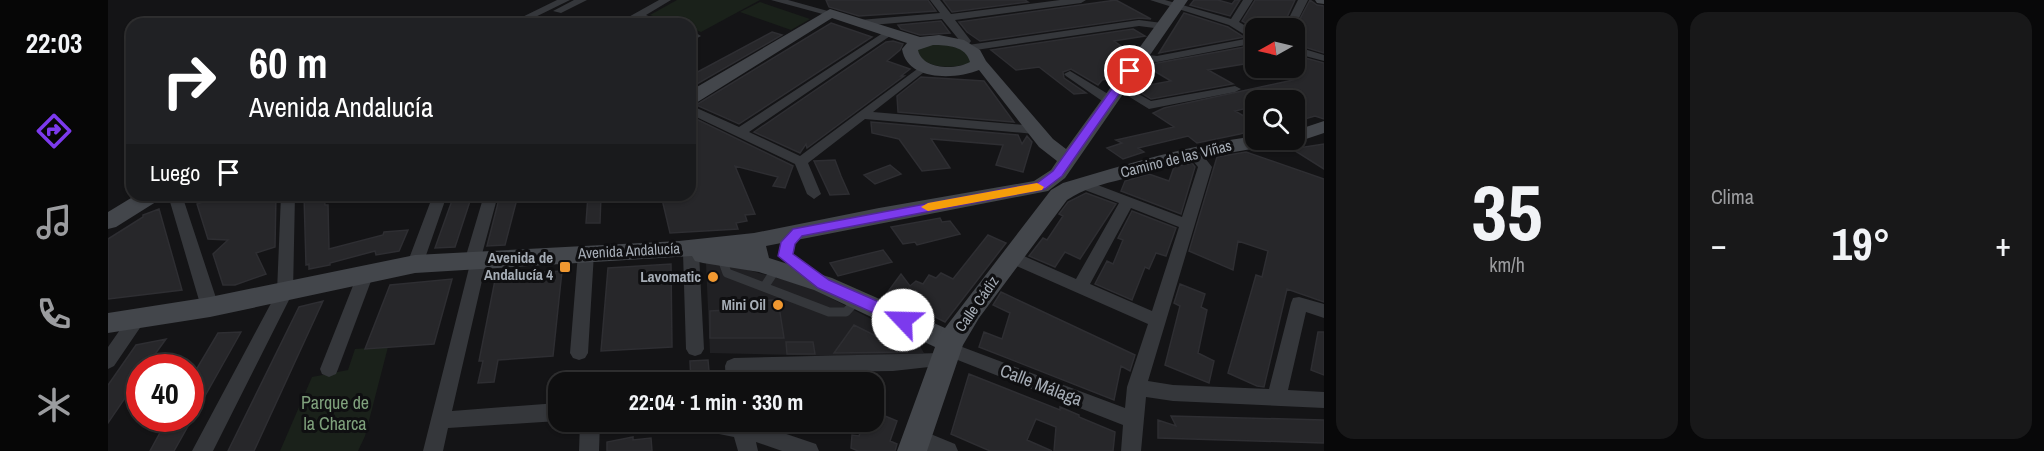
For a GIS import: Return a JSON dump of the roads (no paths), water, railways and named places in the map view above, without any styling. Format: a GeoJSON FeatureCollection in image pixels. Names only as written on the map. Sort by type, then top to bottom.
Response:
{"type":"FeatureCollection","features":[{"type":"Feature","properties":{"kind":"street"},"geometry":{"type":"LineString","coordinates":[[526,18],[565,0]]}},
{"type":"Feature","properties":{"kind":"street"},"geometry":{"type":"LineString","coordinates":[[544,18],[582,0]]}},
{"type":"Feature","properties":{"kind":"street"},"geometry":{"type":"LineString","coordinates":[[632,18],[666,0]]}},
{"type":"Feature","properties":{"kind":"street"},"geometry":{"type":"LineString","coordinates":[[776,0],[820,7],[919,42],[943,40],[970,52],[1040,136],[1070,157]]}},
{"type":"Feature","properties":{"kind":"street"},"geometry":{"type":"LineString","coordinates":[[919,42],[910,49],[909,53],[916,63],[924,67],[958,72],[973,68],[966,42],[935,0]]}},
{"type":"Feature","properties":{"kind":"street"},"geometry":{"type":"LineString","coordinates":[[860,23],[863,20],[946,17],[1081,0]]}},
{"type":"Feature","properties":{"kind":"street"},"geometry":{"type":"LineString","coordinates":[[1155,0],[1179,3],[1233,23],[1245,31]]}},
{"type":"Feature","properties":{"kind":"street"},"geometry":{"type":"LineString","coordinates":[[1233,23],[1248,0]]}},
{"type":"Feature","properties":{"kind":"street"},"geometry":{"type":"LineString","coordinates":[[1294,18],[1303,0]]}},
{"type":"Feature","properties":{"kind":"street"},"geometry":{"type":"LineString","coordinates":[[1040,194],[1070,157],[1179,3]]}},
{"type":"Feature","properties":{"kind":"street"},"geometry":{"type":"LineString","coordinates":[[696,95],[820,7]]}},
{"type":"Feature","properties":{"kind":"street"},"geometry":{"type":"LineString","coordinates":[[637,15],[646,18]]}},
{"type":"Feature","properties":{"kind":"street"},"geometry":{"type":"LineString","coordinates":[[970,52],[1139,23],[1162,26]]}},
{"type":"Feature","properties":{"kind":"street"},"geometry":{"type":"LineString","coordinates":[[739,132],[889,32]]}},
{"type":"Feature","properties":{"kind":"street"},"geometry":{"type":"LineString","coordinates":[[1140,57],[1157,59],[1245,40]]}},
{"type":"Feature","properties":{"kind":"street"},"geometry":{"type":"LineString","coordinates":[[1305,52],[1324,58]]}},
{"type":"Feature","properties":{"kind":"street"},"geometry":{"type":"LineString","coordinates":[[801,162],[924,67]]}},
{"type":"Feature","properties":{"kind":"street"},"geometry":{"type":"LineString","coordinates":[[1070,74],[1149,105],[1235,89]]}},
{"type":"Feature","properties":{"kind":"street"},"geometry":{"type":"LineString","coordinates":[[696,112],[801,162],[814,194]]}},
{"type":"Feature","properties":{"kind":"street"},"geometry":{"type":"LineString","coordinates":[[862,115],[1040,136]]}},
{"type":"Feature","properties":{"kind":"street"},"geometry":{"type":"LineString","coordinates":[[1305,135],[1321,131]]}},
{"type":"Feature","properties":{"kind":"street","name":"Camino de las Viñas"},"geometry":{"type":"LineString","coordinates":[[1076,186],[1193,152],[1245,144]]}},
{"type":"Feature","properties":{"kind":"street"},"geometry":{"type":"LineString","coordinates":[[1131,451],[1137,387],[1155,320],[1205,167],[1193,152]]}},
{"type":"Feature","properties":{"kind":"street"},"geometry":{"type":"LineString","coordinates":[[1070,157],[1068,175],[1076,186],[1186,224]]}},
{"type":"Feature","properties":{"kind":"street","name":"Calle Cádiz"},"geometry":{"type":"LineString","coordinates":[[914,444],[944,354],[1011,257],[1040,194],[1059,195],[1076,186]]}},
{"type":"Feature","properties":{"kind":"street","name":"Avenida Andalucía"},"geometry":{"type":"LineString","coordinates":[[108,323],[210,307],[415,264],[586,252],[685,251],[761,240],[879,215],[1040,194]]}},
{"type":"Feature","properties":{"kind":"street"},"geometry":{"type":"LineString","coordinates":[[108,222],[141,201]]}},
{"type":"Feature","properties":{"kind":"street"},"geometry":{"type":"LineString","coordinates":[[177,201],[210,307]]}},
{"type":"Feature","properties":{"kind":"street"},"geometry":{"type":"LineString","coordinates":[[202,451],[285,292],[288,201]]}},
{"type":"Feature","properties":{"kind":"street"},"geometry":{"type":"LineString","coordinates":[[415,264],[438,201]]}},
{"type":"Feature","properties":{"kind":"street"},"geometry":{"type":"LineString","coordinates":[[433,451],[490,201]]}},
{"type":"Feature","properties":{"kind":"street"},"geometry":{"type":"LineString","coordinates":[[1080,287],[1127,202]]}},
{"type":"Feature","properties":{"kind":"street"},"geometry":{"type":"LineString","coordinates":[[772,269],[788,242],[798,233]]}},
{"type":"Feature","properties":{"kind":"street"},"geometry":{"type":"LineString","coordinates":[[761,240],[754,252],[772,269]]}},
{"type":"Feature","properties":{"kind":"street"},"geometry":{"type":"LineString","coordinates":[[695,349],[685,251],[772,269],[823,284],[903,320],[944,354]]}},
{"type":"Feature","properties":{"kind":"street"},"geometry":{"type":"LineString","coordinates":[[579,353],[586,252]]}},
{"type":"Feature","properties":{"kind":"street"},"geometry":{"type":"LineString","coordinates":[[1011,257],[1155,320]]}},
{"type":"Feature","properties":{"kind":"street"},"geometry":{"type":"LineString","coordinates":[[329,369],[366,273]]}},
{"type":"Feature","properties":{"kind":"street"},"geometry":{"type":"LineString","coordinates":[[1277,397],[1299,303],[1324,311]]}},
{"type":"Feature","properties":{"kind":"street"},"geometry":{"type":"LineString","coordinates":[[108,361],[137,320]]}},
{"type":"Feature","properties":{"kind":"street"},"geometry":{"type":"LineString","coordinates":[[734,372],[734,366],[893,363],[944,354]]}},
{"type":"Feature","properties":{"kind":"street","name":"Calle Málaga"},"geometry":{"type":"LineString","coordinates":[[944,354],[1134,420]]}},
{"type":"Feature","properties":{"kind":"street"},"geometry":{"type":"LineString","coordinates":[[1137,387],[1173,393],[1324,400]]}},
{"type":"Feature","properties":{"kind":"street"},"geometry":{"type":"LineString","coordinates":[[441,420],[548,413]]}},
{"type":"Feature","properties":{"kind":"street"},"geometry":{"type":"LineString","coordinates":[[589,451],[590,432]]}},
{"type":"Feature","properties":{"kind":"street"},"geometry":{"type":"LineString","coordinates":[[744,432],[748,451]]}},
{"type":"Feature","properties":{"kind":"street"},"geometry":{"type":"LineString","coordinates":[[761,432],[809,451]]}},
{"type":"Feature","properties":{"kind":"street"},"geometry":{"type":"LineString","coordinates":[[914,444],[948,451]]}},
{"type":"Feature","properties":{"kind":"lane"},"geometry":{"type":"LineString","coordinates":[[772,269],[830,312],[846,312],[858,299]]}},
{"type":"Feature","properties":{"kind":"place","name":"Avenida de Andalucía 4"},"geometry":{"type":"Point","coordinates":[565,267]}},
{"type":"Feature","properties":{"kind":"place","name":"Lavomatic"},"geometry":{"type":"Point","coordinates":[713,277]}},
{"type":"Feature","properties":{"kind":"place","name":"Mini Oil"},"geometry":{"type":"Point","coordinates":[778,305]}},
{"type":"Feature","properties":{"kind":"park label","name":"Parque de la Charca"},"geometry":{"type":"Point","coordinates":[335,413]}}]}
